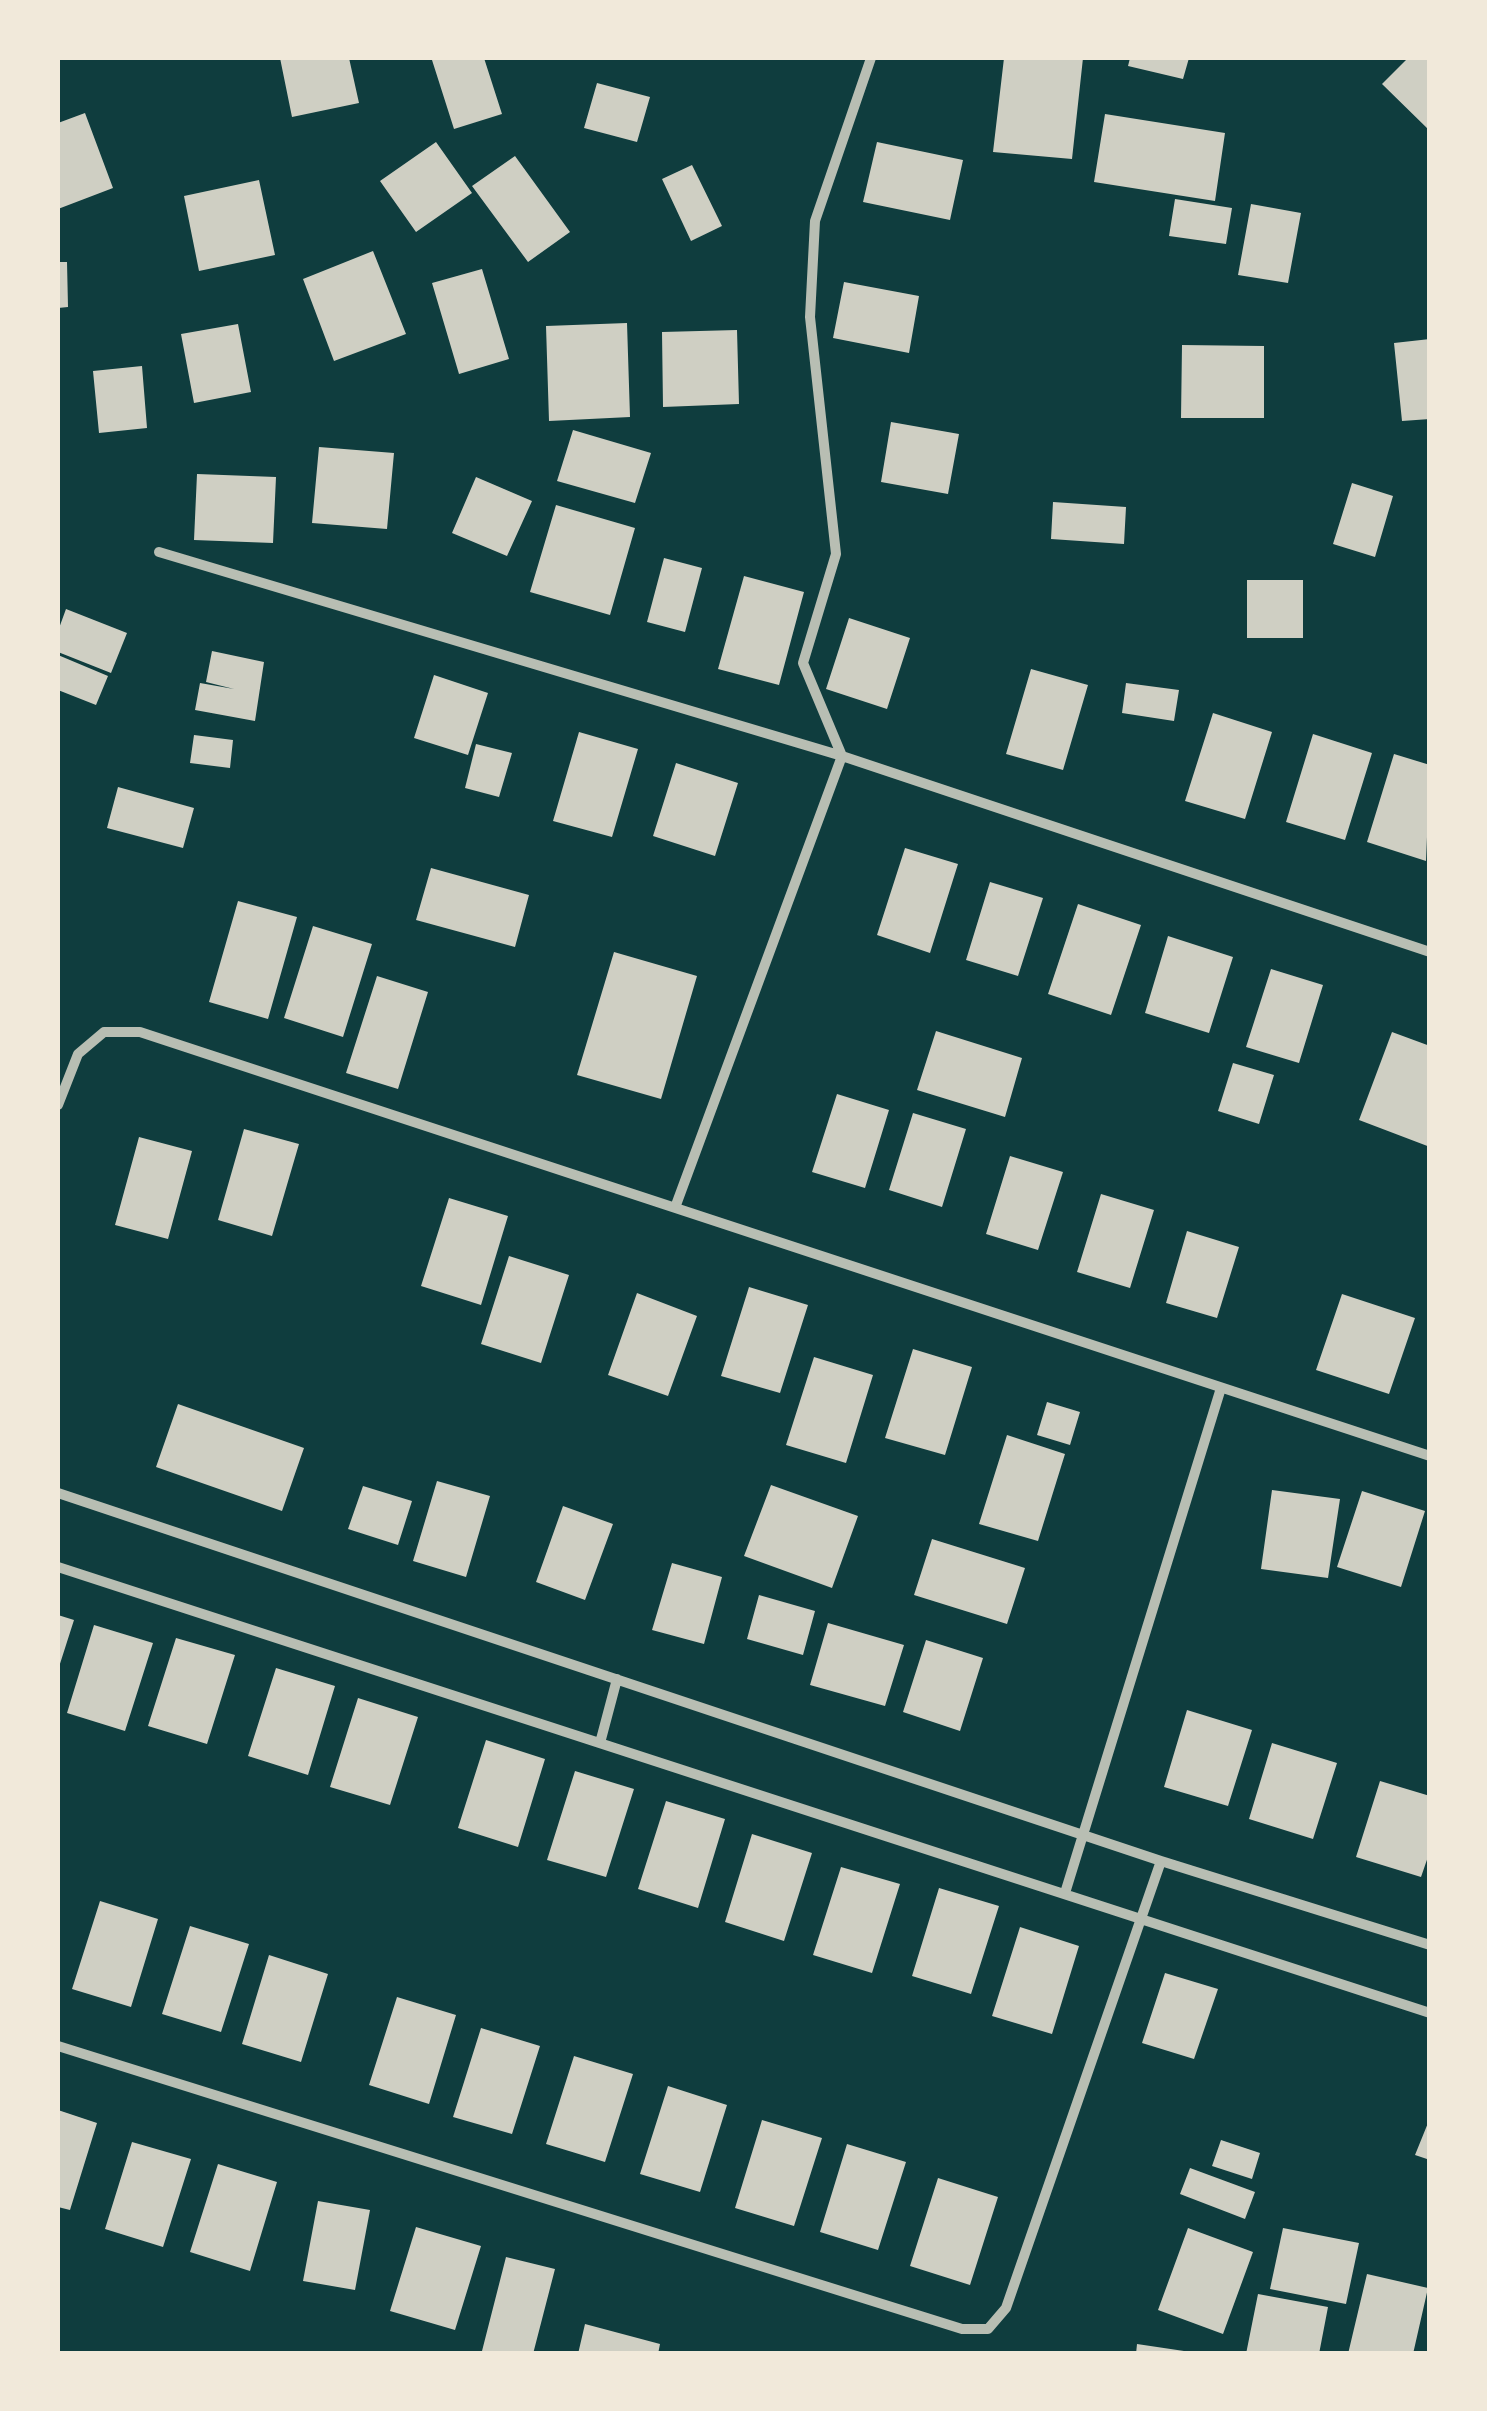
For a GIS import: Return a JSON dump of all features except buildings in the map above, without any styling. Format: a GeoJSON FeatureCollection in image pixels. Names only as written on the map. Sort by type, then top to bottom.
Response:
{"type":"FeatureCollection","features":[{"type":"Feature","properties":{"kind":"street"},"geometry":{"type":"LineString","coordinates":[[676,1205],[842,756],[802,662],[836,554],[810,318],[815,221],[871,58]]}},
{"type":"Feature","properties":{"kind":"street"},"geometry":{"type":"LineString","coordinates":[[159,552],[842,756],[1430,952]]}},
{"type":"Feature","properties":{"kind":"street"},"geometry":{"type":"LineString","coordinates":[[58,1105],[78,1054],[104,1032],[140,1032],[676,1205],[1430,1456]]}},
{"type":"Feature","properties":{"kind":"street"},"geometry":{"type":"LineString","coordinates":[[1065,1894],[1221,1388]]}},
{"type":"Feature","properties":{"kind":"street"},"geometry":{"type":"LineString","coordinates":[[58,1493],[1160,1861],[1430,1946]]}},
{"type":"Feature","properties":{"kind":"street"},"geometry":{"type":"LineString","coordinates":[[58,1567],[1430,2013]]}},
{"type":"Feature","properties":{"kind":"street"},"geometry":{"type":"LineString","coordinates":[[600,1743],[617,1678]]}},
{"type":"Feature","properties":{"kind":"street"},"geometry":{"type":"LineString","coordinates":[[58,2046],[962,2330],[988,2329],[1006,2308],[1144,1919],[1160,1861]]}}]}
